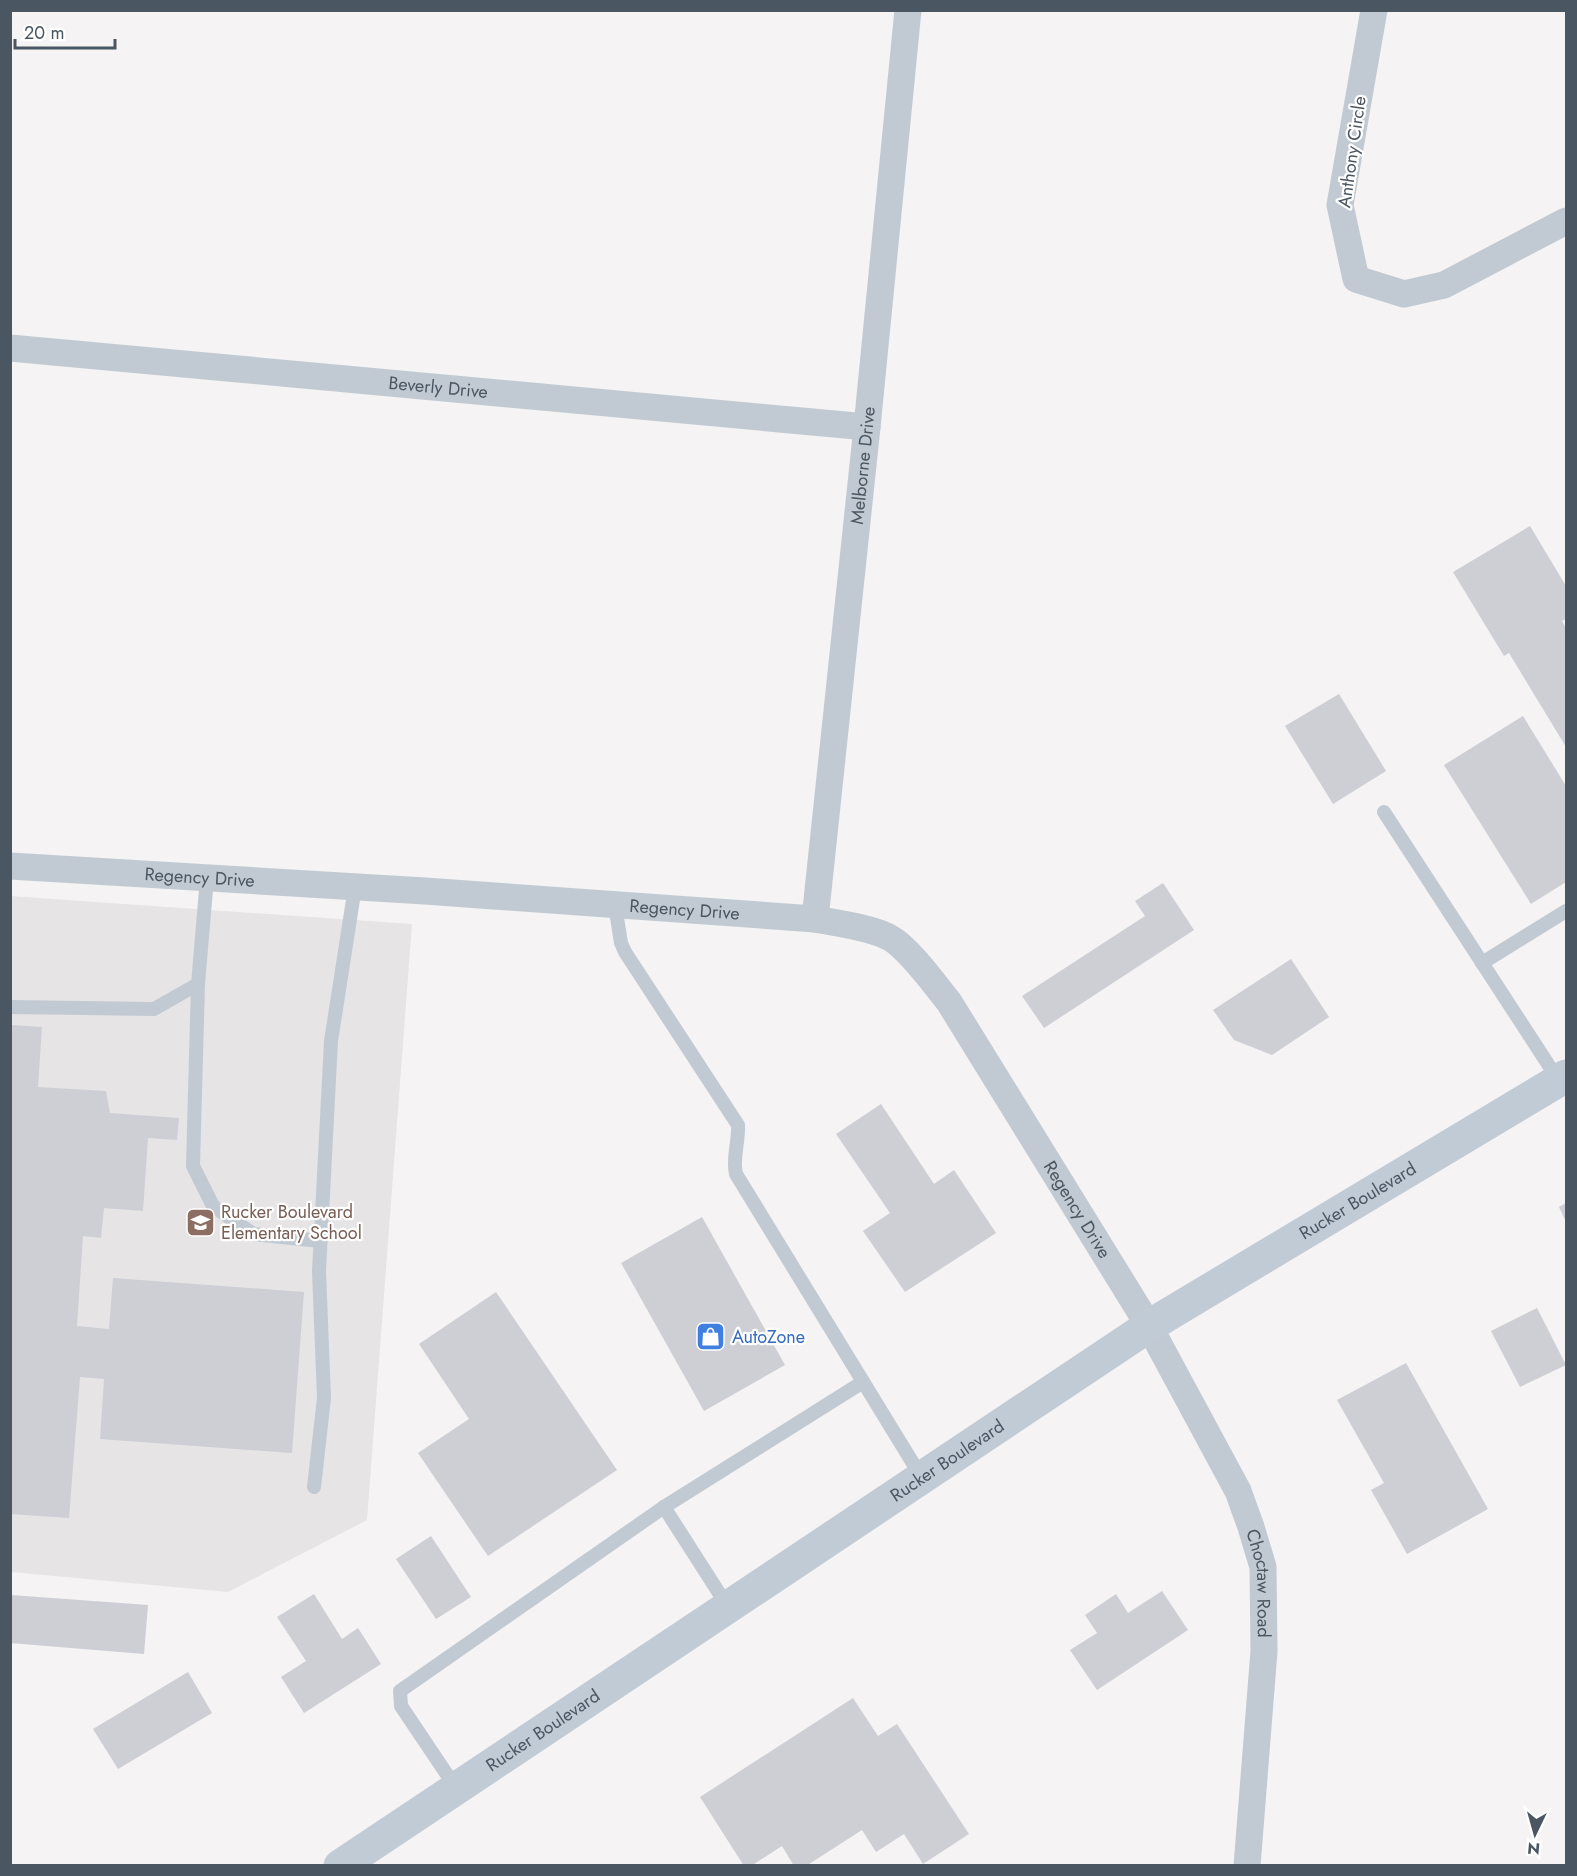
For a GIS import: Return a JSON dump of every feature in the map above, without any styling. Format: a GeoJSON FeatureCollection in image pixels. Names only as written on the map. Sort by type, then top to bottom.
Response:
{"type":"FeatureCollection","features":[{"type":"Feature","properties":{"kind":"main road","name":"Rucker Boulevard"},"geometry":{"type":"LineString","coordinates":[[340,1866],[1149,1326],[1563,1079]]}},
{"type":"Feature","properties":{"kind":"street","name":"Melborne Drive"},"geometry":{"type":"LineString","coordinates":[[815,919],[908,10]]}},
{"type":"Feature","properties":{"kind":"street","name":"Anthony Circle"},"geometry":{"type":"LineString","coordinates":[[1374,10],[1340,205],[1356,279],[1404,294],[1444,285],[1566,221]]}},
{"type":"Feature","properties":{"kind":"street","name":"Beverly Drive"},"geometry":{"type":"LineString","coordinates":[[10,348],[867,427]]}},
{"type":"Feature","properties":{"kind":"street","name":"Regency Drive"},"geometry":{"type":"LineString","coordinates":[[10,866],[815,919],[855,926],[892,939],[919,965],[949,1002],[1149,1326]]}},
{"type":"Feature","properties":{"kind":"street","name":"Choctaw Road"},"geometry":{"type":"LineString","coordinates":[[1149,1326],[1238,1491],[1263,1567],[1264,1651],[1247,1866]]}},
{"type":"Feature","properties":{"kind":"lane"},"geometry":{"type":"LineString","coordinates":[[1384,812],[1482,963],[1563,1079]]}},
{"type":"Feature","properties":{"kind":"lane"},"geometry":{"type":"LineString","coordinates":[[207,878],[198,984],[193,1166],[213,1206],[253,1234],[320,1241]]}},
{"type":"Feature","properties":{"kind":"lane"},"geometry":{"type":"LineString","coordinates":[[314,1487],[324,1398],[319,1271],[331,1041],[355,887]]}},
{"type":"Feature","properties":{"kind":"lane"},"geometry":{"type":"LineString","coordinates":[[615,905],[621,943],[625,952],[738,1125],[734,1163],[736,1174],[921,1478]]}},
{"type":"Feature","properties":{"kind":"lane"},"geometry":{"type":"LineString","coordinates":[[1482,963],[1566,911]]}},
{"type":"Feature","properties":{"kind":"lane"},"geometry":{"type":"LineString","coordinates":[[10,1007],[154,1009],[198,984]]}},
{"type":"Feature","properties":{"kind":"lane"},"geometry":{"type":"LineString","coordinates":[[456,1788],[401,1706],[400,1691],[664,1507],[863,1382]]}},
{"type":"Feature","properties":{"kind":"lane"},"geometry":{"type":"LineString","coordinates":[[664,1507],[728,1607]]}},
{"type":"Feature","properties":{"kind":"shaded area","name":"Rucker Boulevard Elementary School"},"geometry":{"type":"Polygon","coordinates":[[[10,896],[412,924],[367,1520],[228,1592],[11,1572],[10,896]]]}},
{"type":"Feature","properties":{"kind":"building"},"geometry":{"type":"Polygon","coordinates":[[[1530,526],[1566,586],[1566,619],[1562,621],[1566,628],[1566,747],[1509,653],[1504,656],[1453,572],[1530,526]]]}},
{"type":"Feature","properties":{"kind":"building"},"geometry":{"type":"Polygon","coordinates":[[[1339,694],[1386,771],[1333,804],[1285,726],[1339,694]]]}},
{"type":"Feature","properties":{"kind":"building"},"geometry":{"type":"Polygon","coordinates":[[[1523,716],[1566,786],[1566,882],[1531,904],[1444,765],[1523,716]]]}},
{"type":"Feature","properties":{"kind":"building"},"geometry":{"type":"Polygon","coordinates":[[[1163,883],[1194,930],[1044,1028],[1022,996],[1145,916],[1135,901],[1163,883]]]}},
{"type":"Feature","properties":{"kind":"building"},"geometry":{"type":"Polygon","coordinates":[[[1291,959],[1329,1017],[1272,1055],[1234,1040],[1213,1010],[1291,959]]]}},
{"type":"Feature","properties":{"kind":"building","name":"Rucker Boulevard Elementary School"},"geometry":{"type":"Polygon","coordinates":[[[12,1025],[42,1027],[38,1087],[106,1091],[110,1113],[179,1118],[177,1140],[148,1138],[143,1211],[104,1208],[101,1238],[83,1236],[77,1326],[109,1329],[113,1278],[304,1292],[292,1453],[100,1439],[104,1379],[80,1377],[69,1518],[10,1514],[12,1025]]]}},
{"type":"Feature","properties":{"kind":"building"},"geometry":{"type":"Polygon","coordinates":[[[881,1104],[934,1184],[954,1170],[996,1233],[905,1292],[863,1231],[890,1213],[836,1134],[881,1104]]]}},
{"type":"Feature","properties":{"kind":"building"},"geometry":{"type":"Polygon","coordinates":[[[1566,1203],[1566,1222],[1559,1207],[1566,1203]]]}},
{"type":"Feature","properties":{"kind":"building"},"geometry":{"type":"Polygon","coordinates":[[[702,1217],[785,1365],[704,1411],[621,1263],[702,1217]]]}},
{"type":"Feature","properties":{"kind":"building"},"geometry":{"type":"Polygon","coordinates":[[[496,1292],[617,1470],[488,1556],[418,1453],[469,1419],[419,1344],[496,1292]]]}},
{"type":"Feature","properties":{"kind":"building"},"geometry":{"type":"Polygon","coordinates":[[[1537,1308],[1566,1365],[1520,1387],[1491,1331],[1537,1308]]]}},
{"type":"Feature","properties":{"kind":"building"},"geometry":{"type":"Polygon","coordinates":[[[1406,1363],[1488,1509],[1407,1554],[1371,1490],[1384,1483],[1337,1400],[1406,1363]]]}},
{"type":"Feature","properties":{"kind":"building"},"geometry":{"type":"Polygon","coordinates":[[[431,1536],[471,1597],[436,1619],[396,1559],[431,1536]]]}},
{"type":"Feature","properties":{"kind":"building"},"geometry":{"type":"Polygon","coordinates":[[[1162,1591],[1188,1630],[1097,1690],[1070,1650],[1097,1633],[1085,1615],[1116,1594],[1128,1613],[1162,1591]]]}},
{"type":"Feature","properties":{"kind":"building"},"geometry":{"type":"Polygon","coordinates":[[[314,1594],[342,1639],[358,1628],[381,1664],[304,1713],[281,1677],[306,1661],[277,1617],[314,1594]]]}},
{"type":"Feature","properties":{"kind":"building"},"geometry":{"type":"Polygon","coordinates":[[[11,1595],[148,1605],[144,1654],[10,1643],[11,1595]]]}},
{"type":"Feature","properties":{"kind":"building"},"geometry":{"type":"Polygon","coordinates":[[[188,1672],[212,1713],[118,1769],[93,1729],[188,1672]]]}},
{"type":"Feature","properties":{"kind":"building"},"geometry":{"type":"Polygon","coordinates":[[[853,1698],[878,1736],[897,1724],[969,1834],[923,1864],[904,1834],[876,1852],[862,1830],[806,1866],[794,1866],[782,1846],[751,1866],[744,1866],[700,1797],[853,1698]]]}},
{"type":"Feature","properties":{"kind":"place","name":"Rucker Boulevard Elementary School"},"geometry":{"type":"Point","coordinates":[200,1222]}},
{"type":"Feature","properties":{"kind":"place","name":"AutoZone"},"geometry":{"type":"Point","coordinates":[711,1337]}}]}
